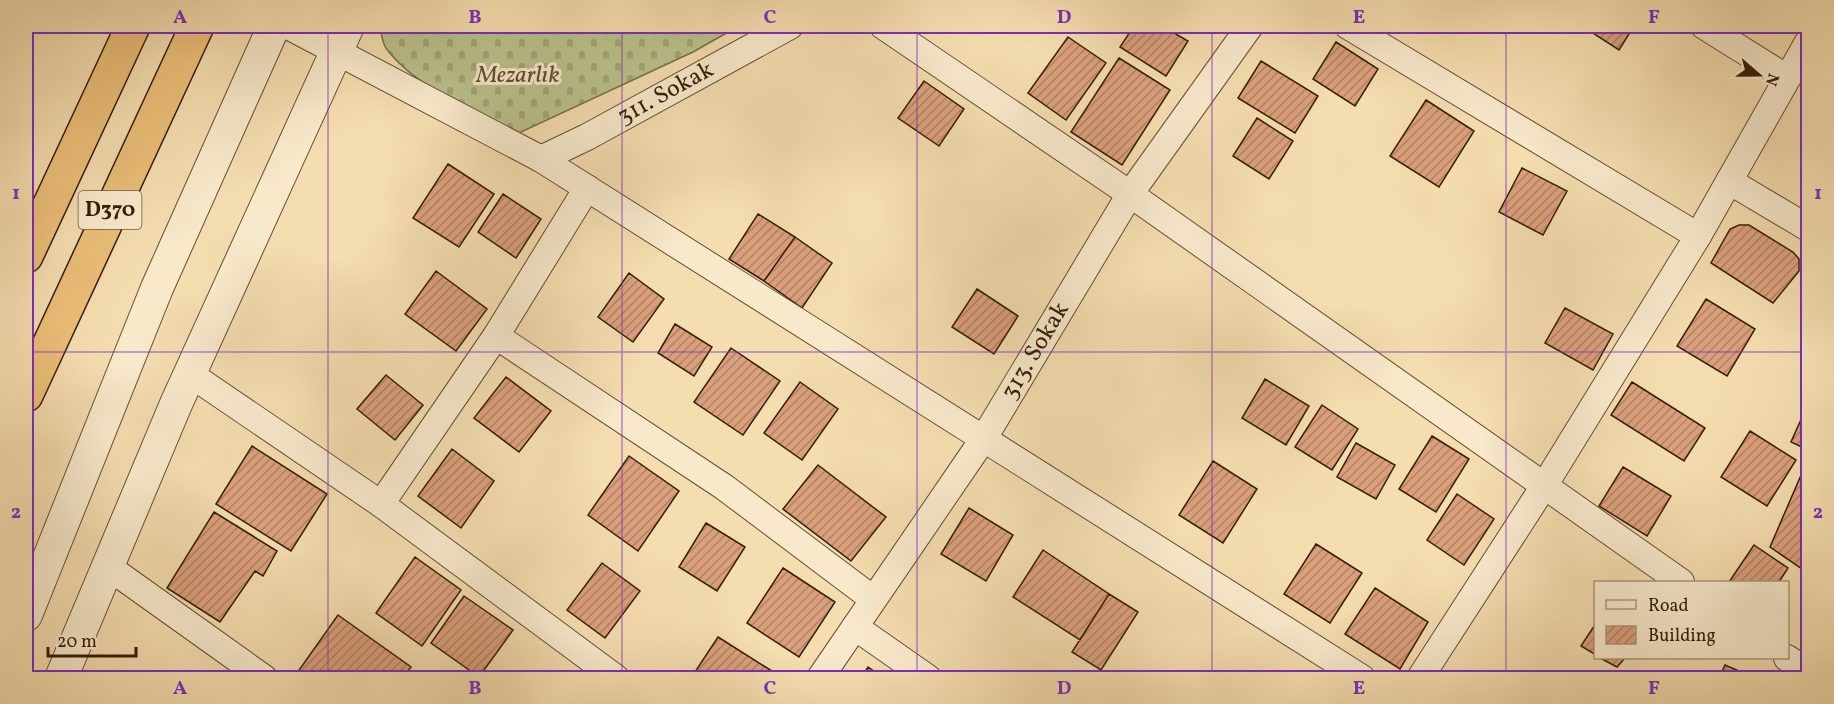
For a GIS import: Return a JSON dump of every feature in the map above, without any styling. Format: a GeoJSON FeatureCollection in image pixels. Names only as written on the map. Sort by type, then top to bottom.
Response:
{"type":"FeatureCollection","features":[{"type":"Feature","properties":{"kind":"highway","name":"D370"},"geometry":{"type":"LineString","coordinates":[[26,255],[133,26]]}},
{"type":"Feature","properties":{"kind":"highway","name":"D370"},"geometry":{"type":"LineString","coordinates":[[26,395],[197,26]]}},
{"type":"Feature","properties":{"kind":"street"},"geometry":{"type":"LineString","coordinates":[[26,615],[157,288],[274,26]]}},
{"type":"Feature","properties":{"kind":"street"},"geometry":{"type":"LineString","coordinates":[[288,26],[341,38],[541,159],[758,299],[984,438],[1362,678]]}},
{"type":"Feature","properties":{"kind":"street","name":"311. Sokak"},"geometry":{"type":"LineString","coordinates":[[541,159],[587,137],[790,26]]}},
{"type":"Feature","properties":{"kind":"street"},"geometry":{"type":"LineString","coordinates":[[883,26],[1130,194],[1680,581]]}},
{"type":"Feature","properties":{"kind":"street","name":"313. Sokak"},"geometry":{"type":"LineString","coordinates":[[820,678],[984,438],[1130,194],[1250,26]]}},
{"type":"Feature","properties":{"kind":"street"},"geometry":{"type":"LineString","coordinates":[[1348,26],[1698,236]]}},
{"type":"Feature","properties":{"kind":"street"},"geometry":{"type":"LineString","coordinates":[[1704,26],[1787,78]]}},
{"type":"Feature","properties":{"kind":"street"},"geometry":{"type":"LineString","coordinates":[[61,678],[190,374],[341,38]]}},
{"type":"Feature","properties":{"kind":"street"},"geometry":{"type":"LineString","coordinates":[[1420,678],[1544,486],[1698,236],[1809,42]]}},
{"type":"Feature","properties":{"kind":"street"},"geometry":{"type":"LineString","coordinates":[[1729,181],[1809,228]]}},
{"type":"Feature","properties":{"kind":"street"},"geometry":{"type":"LineString","coordinates":[[381,504],[496,336],[587,188]]}},
{"type":"Feature","properties":{"kind":"street"},"geometry":{"type":"LineString","coordinates":[[496,336],[724,487],[873,599]]}},
{"type":"Feature","properties":{"kind":"street"},"geometry":{"type":"LineString","coordinates":[[190,374],[381,504],[616,678]]}},
{"type":"Feature","properties":{"kind":"street"},"geometry":{"type":"LineString","coordinates":[[107,566],[264,678]]}},
{"type":"Feature","properties":{"kind":"street"},"geometry":{"type":"LineString","coordinates":[[855,627],[928,678]]}},
{"type":"Feature","properties":{"kind":"street"},"geometry":{"type":"LineString","coordinates":[[1789,658],[1809,672]]}},
{"type":"Feature","properties":{"kind":"green space","name":"Mezarlık"},"geometry":{"type":"Polygon","coordinates":[[[380,26],[739,26],[693,52],[519,133],[447,97],[413,75],[386,48],[380,26]]]}},
{"type":"Feature","properties":{"kind":"building"},"geometry":{"type":"Polygon","coordinates":[[[1134,26],[1162,26],[1188,41],[1166,76],[1120,47],[1134,26]]]}},
{"type":"Feature","properties":{"kind":"building"},"geometry":{"type":"Polygon","coordinates":[[[1582,26],[1634,26],[1619,50],[1582,26]]]}},
{"type":"Feature","properties":{"kind":"building"},"geometry":{"type":"Polygon","coordinates":[[[1068,37],[1106,63],[1066,120],[1028,93],[1068,37]]]}},
{"type":"Feature","properties":{"kind":"building"},"geometry":{"type":"Polygon","coordinates":[[[1336,42],[1378,69],[1355,106],[1313,79],[1336,42]]]}},
{"type":"Feature","properties":{"kind":"building"},"geometry":{"type":"Polygon","coordinates":[[[1119,58],[1170,90],[1122,165],[1071,132],[1119,58]]]}},
{"type":"Feature","properties":{"kind":"building"},"geometry":{"type":"Polygon","coordinates":[[[1261,61],[1318,96],[1295,133],[1238,98],[1261,61]]]}},
{"type":"Feature","properties":{"kind":"building"},"geometry":{"type":"Polygon","coordinates":[[[924,81],[964,109],[939,146],[898,118],[924,81]]]}},
{"type":"Feature","properties":{"kind":"building"},"geometry":{"type":"Polygon","coordinates":[[[1426,100],[1474,131],[1439,187],[1390,156],[1426,100]]]}},
{"type":"Feature","properties":{"kind":"building"},"geometry":{"type":"Polygon","coordinates":[[[1257,118],[1293,141],[1269,179],[1233,156],[1257,118]]]}},
{"type":"Feature","properties":{"kind":"building"},"geometry":{"type":"Polygon","coordinates":[[[448,164],[494,194],[459,247],[413,218],[448,164]]]}},
{"type":"Feature","properties":{"kind":"building"},"geometry":{"type":"Polygon","coordinates":[[[1522,168],[1567,191],[1543,235],[1499,212],[1522,168]]]}},
{"type":"Feature","properties":{"kind":"building"},"geometry":{"type":"Polygon","coordinates":[[[503,194],[541,219],[516,258],[478,232],[503,194]]]}},
{"type":"Feature","properties":{"kind":"building"},"geometry":{"type":"Polygon","coordinates":[[[758,214],[795,237],[764,281],[729,259],[758,214]]]}},
{"type":"Feature","properties":{"kind":"building"},"geometry":{"type":"Polygon","coordinates":[[[1739,225],[1749,225],[1793,252],[1799,259],[1799,271],[1773,303],[1711,263],[1730,229],[1739,225]]]}},
{"type":"Feature","properties":{"kind":"building"},"geometry":{"type":"Polygon","coordinates":[[[795,237],[832,263],[802,308],[764,281],[795,237]]]}},
{"type":"Feature","properties":{"kind":"building"},"geometry":{"type":"Polygon","coordinates":[[[436,271],[487,309],[456,351],[405,314],[436,271]]]}},
{"type":"Feature","properties":{"kind":"building"},"geometry":{"type":"Polygon","coordinates":[[[629,273],[664,299],[633,342],[598,317],[629,273]]]}},
{"type":"Feature","properties":{"kind":"building"},"geometry":{"type":"Polygon","coordinates":[[[977,289],[1018,316],[994,354],[952,327],[977,289]]]}},
{"type":"Feature","properties":{"kind":"building"},"geometry":{"type":"Polygon","coordinates":[[[1706,299],[1755,329],[1727,376],[1677,346],[1706,299]]]}},
{"type":"Feature","properties":{"kind":"building"},"geometry":{"type":"Polygon","coordinates":[[[1565,308],[1613,334],[1593,370],[1545,343],[1565,308]]]}},
{"type":"Feature","properties":{"kind":"building"},"geometry":{"type":"Polygon","coordinates":[[[675,324],[712,347],[694,376],[658,353],[675,324]]]}},
{"type":"Feature","properties":{"kind":"building"},"geometry":{"type":"Polygon","coordinates":[[[731,348],[780,381],[743,435],[694,402],[731,348]]]}},
{"type":"Feature","properties":{"kind":"building"},"geometry":{"type":"Polygon","coordinates":[[[386,375],[423,405],[395,440],[357,409],[386,375]]]}},
{"type":"Feature","properties":{"kind":"building"},"geometry":{"type":"Polygon","coordinates":[[[506,377],[551,411],[519,452],[474,418],[506,377]]]}},
{"type":"Feature","properties":{"kind":"building"},"geometry":{"type":"Polygon","coordinates":[[[1265,379],[1309,406],[1286,445],[1242,418],[1265,379]]]}},
{"type":"Feature","properties":{"kind":"building"},"geometry":{"type":"Polygon","coordinates":[[[800,382],[838,409],[802,460],[764,433],[800,382]]]}},
{"type":"Feature","properties":{"kind":"building"},"geometry":{"type":"Polygon","coordinates":[[[1632,382],[1705,428],[1684,461],[1611,415],[1632,382]]]}},
{"type":"Feature","properties":{"kind":"building"},"geometry":{"type":"Polygon","coordinates":[[[1808,404],[1808,450],[1791,442],[1808,404]]]}},
{"type":"Feature","properties":{"kind":"building"},"geometry":{"type":"Polygon","coordinates":[[[1322,405],[1358,429],[1332,470],[1295,447],[1322,405]]]}},
{"type":"Feature","properties":{"kind":"building"},"geometry":{"type":"Polygon","coordinates":[[[1750,431],[1796,460],[1767,506],[1721,477],[1750,431]]]}},
{"type":"Feature","properties":{"kind":"building"},"geometry":{"type":"Polygon","coordinates":[[[1432,436],[1469,459],[1436,512],[1399,489],[1432,436]]]}},
{"type":"Feature","properties":{"kind":"building"},"geometry":{"type":"Polygon","coordinates":[[[1356,443],[1395,465],[1376,499],[1337,477],[1356,443]]]}},
{"type":"Feature","properties":{"kind":"building"},"geometry":{"type":"Polygon","coordinates":[[[252,446],[327,494],[291,551],[216,504],[252,446]]]}},
{"type":"Feature","properties":{"kind":"building"},"geometry":{"type":"Polygon","coordinates":[[[452,449],[494,481],[461,528],[418,496],[452,449]]]}},
{"type":"Feature","properties":{"kind":"building"},"geometry":{"type":"Polygon","coordinates":[[[629,456],[679,491],[638,551],[588,515],[629,456]]]}},
{"type":"Feature","properties":{"kind":"building"},"geometry":{"type":"Polygon","coordinates":[[[1808,459],[1808,573],[1770,547],[1808,459]]]}},
{"type":"Feature","properties":{"kind":"building"},"geometry":{"type":"Polygon","coordinates":[[[1213,461],[1257,489],[1223,543],[1179,515],[1213,461]]]}},
{"type":"Feature","properties":{"kind":"building"},"geometry":{"type":"Polygon","coordinates":[[[818,465],[886,517],[851,561],[783,509],[818,465]]]}},
{"type":"Feature","properties":{"kind":"building"},"geometry":{"type":"Polygon","coordinates":[[[1623,467],[1671,496],[1647,536],[1599,506],[1623,467]]]}},
{"type":"Feature","properties":{"kind":"building"},"geometry":{"type":"Polygon","coordinates":[[[1457,494],[1494,519],[1464,565],[1427,540],[1457,494]]]}},
{"type":"Feature","properties":{"kind":"building"},"geometry":{"type":"Polygon","coordinates":[[[969,508],[1013,535],[986,581],[941,554],[969,508]]]}},
{"type":"Feature","properties":{"kind":"building"},"geometry":{"type":"Polygon","coordinates":[[[214,512],[277,551],[263,576],[255,571],[220,622],[167,588],[214,512]]]}},
{"type":"Feature","properties":{"kind":"building"},"geometry":{"type":"Polygon","coordinates":[[[706,523],[745,547],[717,591],[679,567],[706,523]]]}},
{"type":"Feature","properties":{"kind":"building"},"geometry":{"type":"Polygon","coordinates":[[[1316,544],[1362,573],[1330,623],[1284,594],[1316,544]]]}},
{"type":"Feature","properties":{"kind":"building"},"geometry":{"type":"Polygon","coordinates":[[[1754,545],[1788,568],[1780,581],[1730,581],[1754,545]]]}},
{"type":"Feature","properties":{"kind":"building"},"geometry":{"type":"Polygon","coordinates":[[[1043,550],[1109,594],[1080,640],[1013,597],[1043,550]]]}},
{"type":"Feature","properties":{"kind":"building"},"geometry":{"type":"Polygon","coordinates":[[[415,557],[461,590],[422,646],[376,613],[415,557]]]}},
{"type":"Feature","properties":{"kind":"building"},"geometry":{"type":"Polygon","coordinates":[[[602,563],[640,591],[605,638],[567,610],[602,563]]]}},
{"type":"Feature","properties":{"kind":"building"},"geometry":{"type":"Polygon","coordinates":[[[783,568],[835,602],[799,657],[747,623],[783,568]]]}},
{"type":"Feature","properties":{"kind":"building"},"geometry":{"type":"Polygon","coordinates":[[[1375,588],[1428,622],[1400,669],[1345,634],[1375,588]]]}},
{"type":"Feature","properties":{"kind":"building"},"geometry":{"type":"Polygon","coordinates":[[[1109,594],[1138,612],[1101,670],[1072,652],[1109,594]]]}},
{"type":"Feature","properties":{"kind":"building"},"geometry":{"type":"Polygon","coordinates":[[[464,596],[513,630],[479,677],[431,643],[464,596]]]}},
{"type":"Feature","properties":{"kind":"building"},"geometry":{"type":"Polygon","coordinates":[[[338,615],[411,667],[403,678],[304,678],[297,673],[338,615]]]}},
{"type":"Feature","properties":{"kind":"building"},"geometry":{"type":"Polygon","coordinates":[[[1594,626],[1594,654],[1581,646],[1594,626]]]}},
{"type":"Feature","properties":{"kind":"building"},"geometry":{"type":"Polygon","coordinates":[[[718,637],[783,678],[691,678],[718,637]]]}},
{"type":"Feature","properties":{"kind":"building"},"geometry":{"type":"Polygon","coordinates":[[[1602,659],[1624,659],[1617,667],[1602,659]]]}},
{"type":"Feature","properties":{"kind":"building"},"geometry":{"type":"Polygon","coordinates":[[[1725,665],[1755,678],[1719,678],[1725,665]]]}},
{"type":"Feature","properties":{"kind":"building"},"geometry":{"type":"Polygon","coordinates":[[[868,667],[884,678],[861,678],[868,667]]]}},
{"type":"Feature","properties":{"kind":"waterway"},"geometry":{"type":"LineString","coordinates":[[82,26],[86,27]]}}]}
